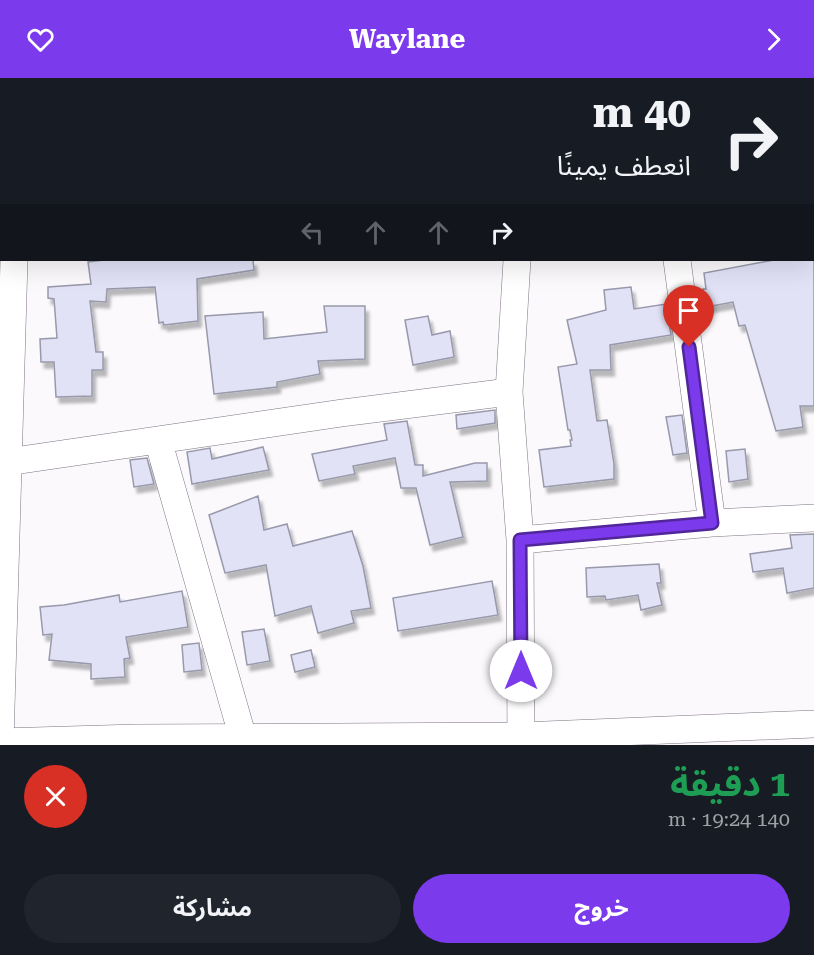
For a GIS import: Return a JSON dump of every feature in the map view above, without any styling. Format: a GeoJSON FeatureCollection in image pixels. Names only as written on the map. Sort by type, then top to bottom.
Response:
{"type":"FeatureCollection","features":[{"type":"Feature","properties":{"kind":"street"},"geometry":{"type":"LineString","coordinates":[[14,261],[6,313],[7,462],[0,742],[137,742],[243,738],[521,741],[814,724]]}},
{"type":"Feature","properties":{"kind":"street"},"geometry":{"type":"LineString","coordinates":[[517,261],[509,392],[520,540],[521,741]]}},
{"type":"Feature","properties":{"kind":"street"},"geometry":{"type":"LineString","coordinates":[[677,261],[712,523]]}},
{"type":"Feature","properties":{"kind":"street"},"geometry":{"type":"LineString","coordinates":[[7,462],[509,392]]}},
{"type":"Feature","properties":{"kind":"street"},"geometry":{"type":"LineString","coordinates":[[158,440],[243,738]]}},
{"type":"Feature","properties":{"kind":"street"},"geometry":{"type":"LineString","coordinates":[[520,540],[712,523],[814,518]]}},
{"type":"Feature","properties":{"kind":"building"},"geometry":{"type":"Polygon","coordinates":[[[253,261],[254,270],[197,279],[198,321],[164,325],[163,322],[159,323],[155,287],[107,289],[106,302],[90,301],[96,352],[103,352],[103,370],[92,370],[92,396],[56,397],[54,362],[41,362],[40,339],[57,338],[54,299],[48,298],[48,287],[91,284],[88,262],[253,261]]]}},
{"type":"Feature","properties":{"kind":"building"},"geometry":{"type":"Polygon","coordinates":[[[769,261],[814,261],[814,406],[800,406],[803,427],[776,431],[745,325],[739,326],[733,302],[706,307],[703,289],[706,289],[704,273],[769,261]]]}},
{"type":"Feature","properties":{"kind":"building"},"geometry":{"type":"Polygon","coordinates":[[[631,287],[634,309],[666,304],[671,335],[610,345],[611,370],[590,370],[597,421],[607,420],[614,479],[544,487],[539,450],[571,446],[570,440],[572,440],[570,430],[568,430],[558,367],[577,364],[567,320],[606,310],[604,290],[631,287]]]}},
{"type":"Feature","properties":{"kind":"building"},"geometry":{"type":"Polygon","coordinates":[[[324,306],[365,306],[365,359],[318,361],[320,374],[277,382],[277,387],[214,394],[205,316],[263,312],[264,339],[327,332],[324,306]]]}},
{"type":"Feature","properties":{"kind":"building"},"geometry":{"type":"Polygon","coordinates":[[[428,316],[432,335],[450,331],[454,357],[413,365],[405,320],[428,316]]]}},
{"type":"Feature","properties":{"kind":"building"},"geometry":{"type":"Polygon","coordinates":[[[495,410],[495,423],[457,429],[456,415],[495,410]]]}},
{"type":"Feature","properties":{"kind":"building"},"geometry":{"type":"Polygon","coordinates":[[[682,415],[687,453],[673,455],[666,417],[682,415]]]}},
{"type":"Feature","properties":{"kind":"building"},"geometry":{"type":"Polygon","coordinates":[[[407,421],[415,465],[423,465],[423,476],[475,463],[487,463],[487,481],[450,482],[463,537],[430,545],[416,488],[401,488],[395,458],[353,466],[355,474],[319,481],[312,454],[387,440],[384,424],[407,421]]]}},
{"type":"Feature","properties":{"kind":"building"},"geometry":{"type":"Polygon","coordinates":[[[263,447],[269,470],[192,484],[187,452],[210,448],[212,459],[263,447]]]}},
{"type":"Feature","properties":{"kind":"building"},"geometry":{"type":"Polygon","coordinates":[[[745,449],[748,479],[729,482],[726,451],[745,449]]]}},
{"type":"Feature","properties":{"kind":"building"},"geometry":{"type":"Polygon","coordinates":[[[147,458],[154,484],[134,487],[130,460],[147,458]]]}},
{"type":"Feature","properties":{"kind":"building"},"geometry":{"type":"Polygon","coordinates":[[[258,496],[264,530],[287,524],[293,546],[352,531],[363,566],[371,608],[351,611],[354,623],[318,633],[311,606],[275,616],[266,565],[225,573],[209,515],[258,496]]]}},
{"type":"Feature","properties":{"kind":"building"},"geometry":{"type":"Polygon","coordinates":[[[814,534],[814,588],[787,593],[783,568],[753,572],[750,554],[792,548],[790,535],[814,534]]]}},
{"type":"Feature","properties":{"kind":"building"},"geometry":{"type":"Polygon","coordinates":[[[659,564],[661,583],[657,583],[662,605],[641,610],[638,595],[606,600],[605,596],[587,597],[586,568],[659,564]]]}},
{"type":"Feature","properties":{"kind":"building"},"geometry":{"type":"Polygon","coordinates":[[[492,581],[498,615],[398,631],[393,598],[492,581]]]}},
{"type":"Feature","properties":{"kind":"building"},"geometry":{"type":"Polygon","coordinates":[[[182,591],[188,627],[126,637],[130,658],[124,659],[125,677],[91,679],[91,664],[49,660],[52,634],[43,635],[40,607],[119,595],[120,602],[182,591]]]}},
{"type":"Feature","properties":{"kind":"building"},"geometry":{"type":"Polygon","coordinates":[[[264,629],[270,661],[247,665],[242,632],[264,629]]]}},
{"type":"Feature","properties":{"kind":"building"},"geometry":{"type":"Polygon","coordinates":[[[199,643],[202,670],[184,672],[182,645],[199,643]]]}},
{"type":"Feature","properties":{"kind":"building"},"geometry":{"type":"Polygon","coordinates":[[[311,650],[315,667],[295,672],[291,655],[311,650]]]}},
{"type":"Feature","properties":{"kind":"route"},"geometry":{"type":"LineString","coordinates":[[521,671],[520,540],[712,523],[689,347]]}}]}
